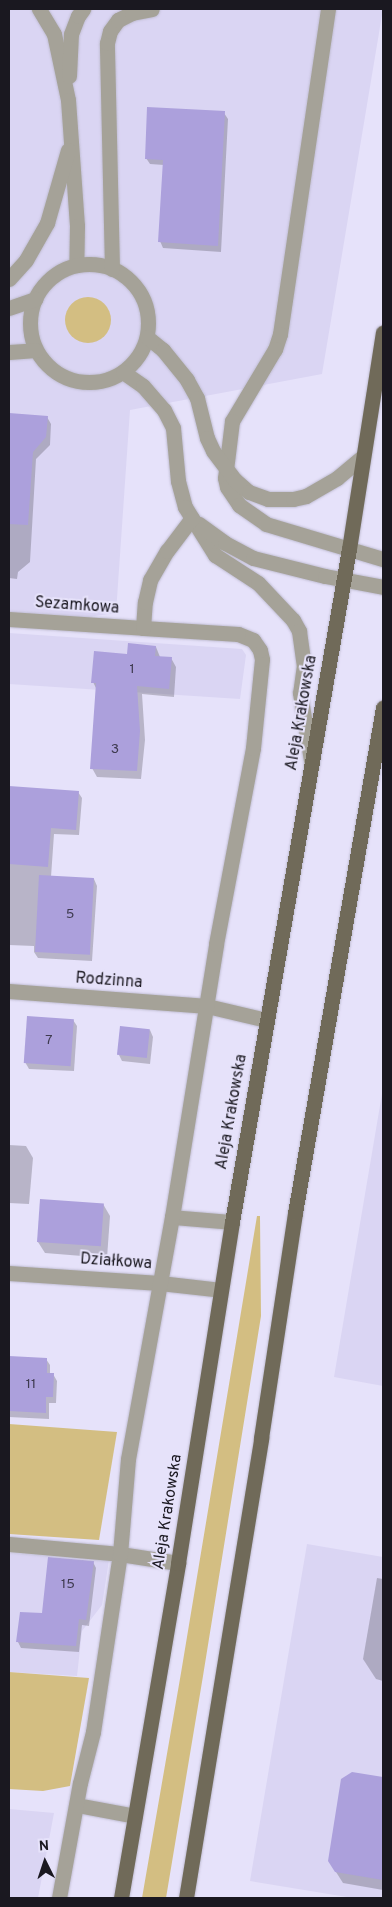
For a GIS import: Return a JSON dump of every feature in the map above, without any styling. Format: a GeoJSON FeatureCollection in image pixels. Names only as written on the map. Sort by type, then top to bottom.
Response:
{"type":"FeatureCollection","features":[{"type":"Feature","properties":{"kind":"main road","name":"Aleja Krakowska"},"geometry":{"type":"LineString","coordinates":[[121,1898],[178,1563],[232,1222],[342,580],[349,549],[383,333]]}},
{"type":"Feature","properties":{"kind":"main road"},"geometry":{"type":"LineString","coordinates":[[186,1898],[261,1438],[294,1213],[383,708]]}},
{"type":"Feature","properties":{"kind":"street"},"geometry":{"type":"LineString","coordinates":[[39,9],[54,34],[68,100],[72,134],[77,226],[76,265]]}},
{"type":"Feature","properties":{"kind":"street"},"geometry":{"type":"LineString","coordinates":[[68,100],[71,34],[83,9]]}},
{"type":"Feature","properties":{"kind":"street"},"geometry":{"type":"LineString","coordinates":[[112,269],[107,43],[110,31],[118,20],[132,13],[152,9]]}},
{"type":"Feature","properties":{"kind":"street"},"geometry":{"type":"LineString","coordinates":[[328,9],[280,334],[274,349],[232,421],[224,478],[232,496],[239,505],[266,524],[383,559]]}},
{"type":"Feature","properties":{"kind":"street"},"geometry":{"type":"LineString","coordinates":[[9,279],[26,260],[47,223],[60,184],[72,134]]}},
{"type":"Feature","properties":{"kind":"street"},"geometry":{"type":"LineString","coordinates":[[94,264],[112,269],[125,276],[143,297],[147,311],[147,337],[142,350],[123,372],[105,380],[84,382],[65,377],[48,366],[36,350],[30,325],[35,299],[45,284],[59,272],[76,265],[94,264]]}},
{"type":"Feature","properties":{"kind":"street"},"geometry":{"type":"LineString","coordinates":[[9,308],[35,299]]}},
{"type":"Feature","properties":{"kind":"street"},"geometry":{"type":"LineString","coordinates":[[147,337],[163,350],[187,380],[196,398],[206,438],[212,451],[225,468],[249,492],[268,499],[293,499],[306,496],[324,486],[363,456]]}},
{"type":"Feature","properties":{"kind":"street"},"geometry":{"type":"LineString","coordinates":[[9,352],[36,350]]}},
{"type":"Feature","properties":{"kind":"street"},"geometry":{"type":"LineString","coordinates":[[123,372],[155,398],[173,428],[184,507],[215,554],[258,583],[293,620],[299,631],[304,665],[300,693],[312,761]]}},
{"type":"Feature","properties":{"kind":"street"},"geometry":{"type":"LineString","coordinates":[[192,518],[225,543],[253,558],[342,580],[383,587]]}},
{"type":"Feature","properties":{"kind":"street"},"geometry":{"type":"LineString","coordinates":[[59,1898],[93,1732],[120,1554],[128,1459],[172,1217],[219,925],[253,748],[262,659],[260,650],[253,640],[238,634],[143,628],[145,602],[150,580],[167,551],[192,518]]}},
{"type":"Feature","properties":{"kind":"street","name":"Sezamkowa"},"geometry":{"type":"LineString","coordinates":[[9,619],[143,628]]}},
{"type":"Feature","properties":{"kind":"street","name":"Rodzinna"},"geometry":{"type":"LineString","coordinates":[[9,991],[207,1006],[266,1020]]}},
{"type":"Feature","properties":{"kind":"street"},"geometry":{"type":"LineString","coordinates":[[172,1217],[232,1222]]}},
{"type":"Feature","properties":{"kind":"street","name":"Działkowa"},"geometry":{"type":"LineString","coordinates":[[9,1273],[160,1283],[221,1290]]}},
{"type":"Feature","properties":{"kind":"street"},"geometry":{"type":"LineString","coordinates":[[9,1544],[120,1554],[178,1563]]}},
{"type":"Feature","properties":{"kind":"street"},"geometry":{"type":"LineString","coordinates":[[77,1805],[135,1816]]}},
{"type":"Feature","properties":{"kind":"shaded area"},"geometry":{"type":"Polygon","coordinates":[[[9,9],[383,9],[322,374],[130,410],[116,613],[81,618],[9,613],[9,9]]]}},
{"type":"Feature","properties":{"kind":"shaded area"},"geometry":{"type":"Polygon","coordinates":[[[93,297],[105,303],[110,311],[110,329],[105,337],[97,342],[83,343],[71,337],[66,329],[65,315],[71,303],[79,298],[93,297]]]}},
{"type":"Feature","properties":{"kind":"shaded area"},"geometry":{"type":"Polygon","coordinates":[[[9,633],[242,649],[246,655],[240,699],[9,684],[9,633]]]}},
{"type":"Feature","properties":{"kind":"shaded area"},"geometry":{"type":"Polygon","coordinates":[[[383,1088],[383,1386],[334,1377],[383,1088]]]}},
{"type":"Feature","properties":{"kind":"shaded area"},"geometry":{"type":"Polygon","coordinates":[[[257,1216],[260,1216],[261,1316],[166,1898],[142,1898],[181,1673],[257,1216]]]}},
{"type":"Feature","properties":{"kind":"shaded area"},"geometry":{"type":"Polygon","coordinates":[[[9,1424],[117,1432],[99,1540],[9,1534],[9,1424]]]}},
{"type":"Feature","properties":{"kind":"shaded area"},"geometry":{"type":"Polygon","coordinates":[[[307,1544],[383,1557],[383,1898],[353,1898],[250,1881],[307,1544]]]}},
{"type":"Feature","properties":{"kind":"shaded area"},"geometry":{"type":"Polygon","coordinates":[[[9,1553],[109,1560],[102,1605],[82,1631],[77,1676],[9,1672],[9,1553]]]}},
{"type":"Feature","properties":{"kind":"shaded area"},"geometry":{"type":"Polygon","coordinates":[[[9,1672],[89,1678],[70,1786],[43,1791],[9,1789],[9,1672]]]}},
{"type":"Feature","properties":{"kind":"shaded area"},"geometry":{"type":"Polygon","coordinates":[[[9,1809],[54,1813],[38,1898],[9,1898],[9,1809]]]}},
{"type":"Feature","properties":{"kind":"building"},"geometry":{"type":"Polygon","coordinates":[[[147,107],[225,111],[218,246],[158,242],[163,160],[145,159],[147,107]]]}},
{"type":"Feature","properties":{"kind":"building"},"geometry":{"type":"Polygon","coordinates":[[[9,413],[48,416],[46,437],[33,452],[28,525],[9,524],[9,413]]]}},
{"type":"Feature","properties":{"kind":"building"},"geometry":{"type":"Polygon","coordinates":[[[128,643],[156,646],[155,656],[172,657],[169,689],[137,686],[140,731],[137,771],[90,769],[96,683],[91,683],[94,651],[127,654],[128,643]]]}},
{"type":"Feature","properties":{"kind":"building"},"geometry":{"type":"Polygon","coordinates":[[[9,786],[79,791],[76,830],[51,828],[48,867],[9,864],[9,786]]]}},
{"type":"Feature","properties":{"kind":"building"},"geometry":{"type":"Polygon","coordinates":[[[39,875],[94,878],[90,955],[35,952],[39,875]]]}},
{"type":"Feature","properties":{"kind":"building"},"geometry":{"type":"Polygon","coordinates":[[[27,1016],[74,1019],[71,1066],[24,1063],[27,1016]]]}},
{"type":"Feature","properties":{"kind":"building"},"geometry":{"type":"Polygon","coordinates":[[[120,1026],[150,1029],[147,1058],[117,1055],[120,1026]]]}},
{"type":"Feature","properties":{"kind":"building"},"geometry":{"type":"Polygon","coordinates":[[[40,1199],[104,1203],[101,1246],[37,1242],[40,1199]]]}},
{"type":"Feature","properties":{"kind":"building"},"geometry":{"type":"Polygon","coordinates":[[[9,1356],[47,1358],[47,1373],[54,1373],[53,1397],[46,1397],[46,1413],[9,1411],[9,1356]]]}},
{"type":"Feature","properties":{"kind":"building"},"geometry":{"type":"Polygon","coordinates":[[[48,1557],[94,1561],[86,1620],[79,1619],[76,1646],[16,1642],[20,1612],[42,1613],[48,1557]]]}},
{"type":"Feature","properties":{"kind":"building"},"geometry":{"type":"Polygon","coordinates":[[[352,1772],[383,1777],[383,1880],[335,1872],[328,1861],[341,1779],[352,1772]]]}}]}
